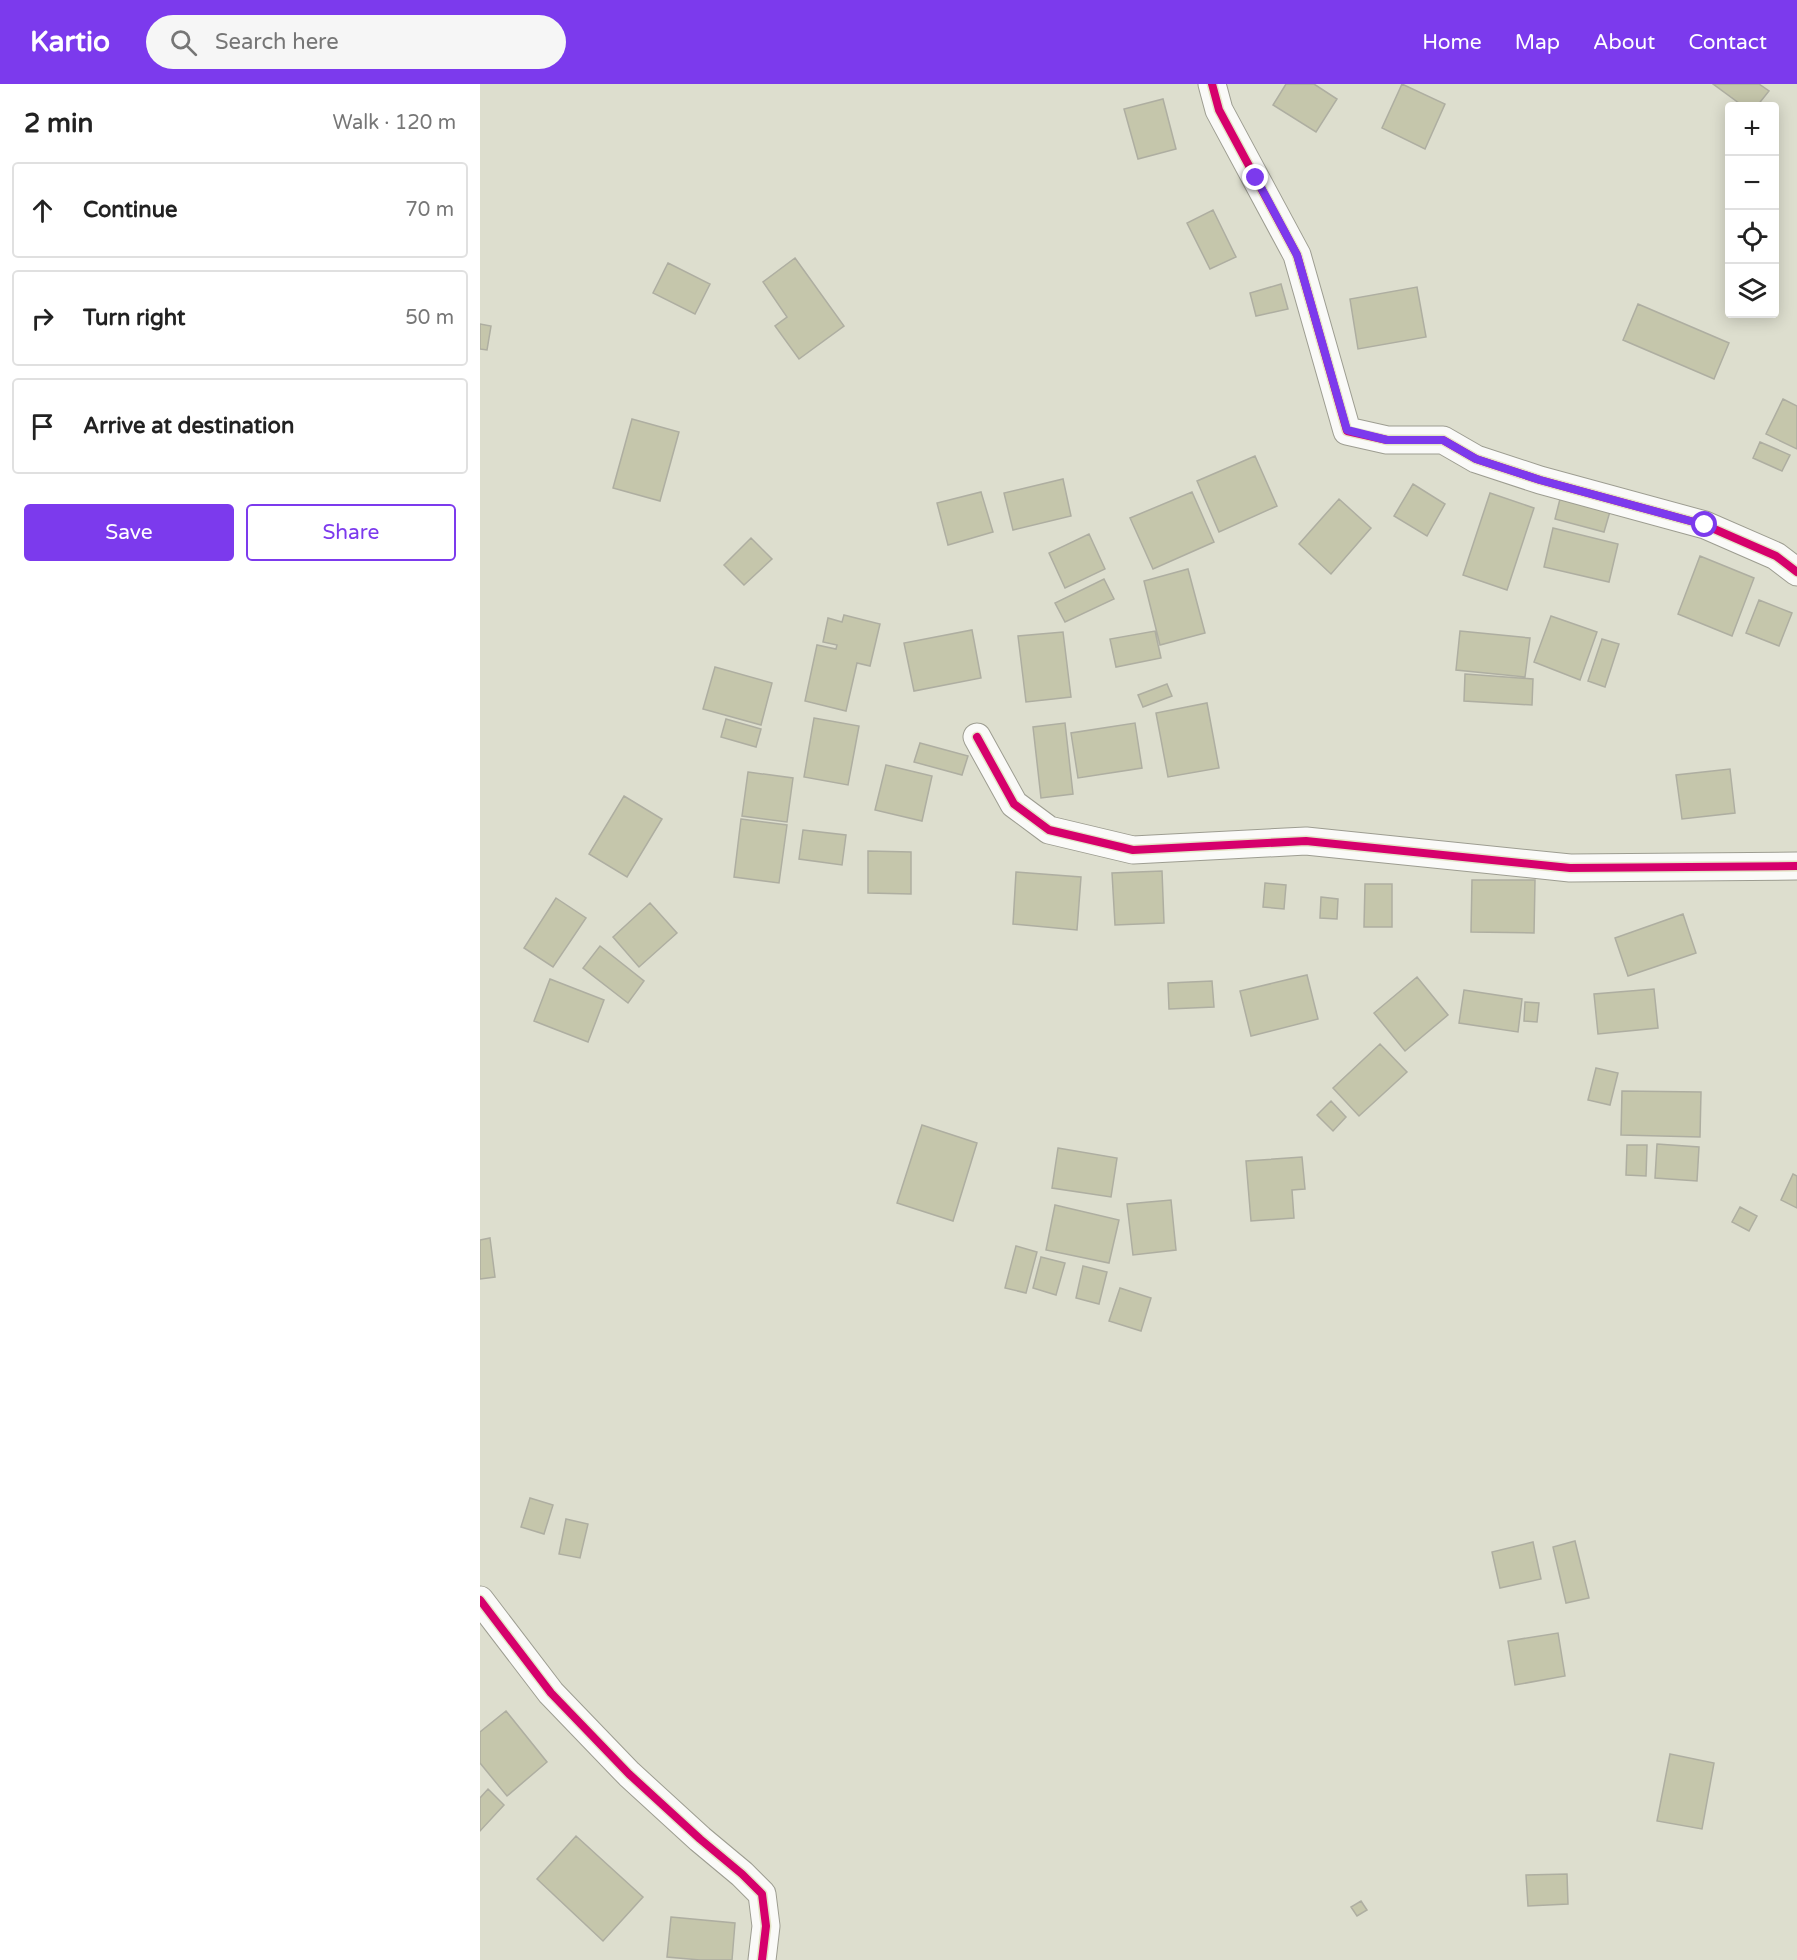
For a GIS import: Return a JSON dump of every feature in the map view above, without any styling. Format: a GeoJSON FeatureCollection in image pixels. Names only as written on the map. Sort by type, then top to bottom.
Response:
{"type":"FeatureCollection","features":[{"type":"Feature","properties":{"kind":"street"},"geometry":{"type":"LineString","coordinates":[[1212,84],[1219,110],[1297,255],[1347,430],[1387,440],[1443,440],[1476,459],[1540,480],[1705,525],[1776,556],[1797,572]]}},
{"type":"Feature","properties":{"kind":"street"},"geometry":{"type":"LineString","coordinates":[[977,737],[1014,804],[1049,830],[1133,850],[1306,841],[1570,868],[1797,866]]}},
{"type":"Feature","properties":{"kind":"street"},"geometry":{"type":"LineString","coordinates":[[480,1600],[551,1693],[629,1774],[762,1894],[766,1926],[762,1960]]}},
{"type":"Feature","properties":{"kind":"building"},"geometry":{"type":"Polygon","coordinates":[[[1286,84],[1314,84],[1337,99],[1316,132],[1273,105],[1286,84]]]}},
{"type":"Feature","properties":{"kind":"building"},"geometry":{"type":"Polygon","coordinates":[[[1402,84],[1445,104],[1425,149],[1382,128],[1402,84]]]}},
{"type":"Feature","properties":{"kind":"building"},"geometry":{"type":"Polygon","coordinates":[[[1713,84],[1759,84],[1769,91],[1760,102],[1738,102],[1713,84]]]}},
{"type":"Feature","properties":{"kind":"building"},"geometry":{"type":"Polygon","coordinates":[[[1163,99],[1176,149],[1138,159],[1124,109],[1163,99]]]}},
{"type":"Feature","properties":{"kind":"building"},"geometry":{"type":"Polygon","coordinates":[[[1213,210],[1236,257],[1210,269],[1187,223],[1213,210]]]}},
{"type":"Feature","properties":{"kind":"building"},"geometry":{"type":"Polygon","coordinates":[[[795,258],[844,326],[799,359],[775,326],[787,317],[763,282],[795,258]]]}},
{"type":"Feature","properties":{"kind":"building"},"geometry":{"type":"Polygon","coordinates":[[[668,263],[710,284],[695,314],[653,293],[668,263]]]}},
{"type":"Feature","properties":{"kind":"building"},"geometry":{"type":"Polygon","coordinates":[[[1281,284],[1288,309],[1256,316],[1250,293],[1281,284]]]}},
{"type":"Feature","properties":{"kind":"building"},"geometry":{"type":"Polygon","coordinates":[[[1417,287],[1426,337],[1358,349],[1350,299],[1417,287]]]}},
{"type":"Feature","properties":{"kind":"building"},"geometry":{"type":"Polygon","coordinates":[[[1638,304],[1729,343],[1714,379],[1623,340],[1638,304]]]}},
{"type":"Feature","properties":{"kind":"building"},"geometry":{"type":"Polygon","coordinates":[[[480,324],[491,326],[487,350],[480,349],[480,324]]]}},
{"type":"Feature","properties":{"kind":"building"},"geometry":{"type":"Polygon","coordinates":[[[1783,399],[1797,406],[1797,449],[1766,434],[1783,399]]]}},
{"type":"Feature","properties":{"kind":"building"},"geometry":{"type":"Polygon","coordinates":[[[632,419],[679,432],[660,501],[613,488],[632,419]]]}},
{"type":"Feature","properties":{"kind":"building"},"geometry":{"type":"Polygon","coordinates":[[[1760,442],[1790,455],[1782,471],[1753,458],[1760,442]]]}},
{"type":"Feature","properties":{"kind":"building"},"geometry":{"type":"Polygon","coordinates":[[[1255,456],[1277,506],[1219,532],[1197,481],[1255,456]]]}},
{"type":"Feature","properties":{"kind":"building"},"geometry":{"type":"Polygon","coordinates":[[[1063,479],[1071,516],[1013,530],[1004,493],[1063,479]]]}},
{"type":"Feature","properties":{"kind":"building"},"geometry":{"type":"Polygon","coordinates":[[[1413,484],[1445,504],[1427,536],[1394,516],[1413,484]]]}},
{"type":"Feature","properties":{"kind":"building"},"geometry":{"type":"Polygon","coordinates":[[[981,492],[993,532],[948,545],[937,503],[981,492]]]}},
{"type":"Feature","properties":{"kind":"building"},"geometry":{"type":"Polygon","coordinates":[[[1192,492],[1214,542],[1153,569],[1130,518],[1192,492]]]}},
{"type":"Feature","properties":{"kind":"building"},"geometry":{"type":"Polygon","coordinates":[[[1490,493],[1534,508],[1507,590],[1463,575],[1490,493]]]}},
{"type":"Feature","properties":{"kind":"building"},"geometry":{"type":"Polygon","coordinates":[[[1561,495],[1611,508],[1604,532],[1555,519],[1561,495]]]}},
{"type":"Feature","properties":{"kind":"building"},"geometry":{"type":"Polygon","coordinates":[[[1339,499],[1371,528],[1331,574],[1299,544],[1339,499]]]}},
{"type":"Feature","properties":{"kind":"building"},"geometry":{"type":"Polygon","coordinates":[[[1553,528],[1618,544],[1609,582],[1544,567],[1553,528]]]}},
{"type":"Feature","properties":{"kind":"building"},"geometry":{"type":"Polygon","coordinates":[[[1089,534],[1105,569],[1065,588],[1049,553],[1089,534]]]}},
{"type":"Feature","properties":{"kind":"building"},"geometry":{"type":"Polygon","coordinates":[[[751,538],[772,559],[744,585],[724,565],[751,538]]]}},
{"type":"Feature","properties":{"kind":"building"},"geometry":{"type":"Polygon","coordinates":[[[1700,556],[1754,578],[1732,636],[1678,614],[1700,556]]]}},
{"type":"Feature","properties":{"kind":"building"},"geometry":{"type":"Polygon","coordinates":[[[1188,569],[1205,633],[1160,645],[1144,581],[1188,569]]]}},
{"type":"Feature","properties":{"kind":"building"},"geometry":{"type":"Polygon","coordinates":[[[1104,579],[1114,599],[1065,622],[1055,603],[1104,579]]]}},
{"type":"Feature","properties":{"kind":"building"},"geometry":{"type":"Polygon","coordinates":[[[1759,600],[1792,613],[1779,646],[1746,633],[1759,600]]]}},
{"type":"Feature","properties":{"kind":"building"},"geometry":{"type":"Polygon","coordinates":[[[844,615],[880,624],[870,666],[857,663],[846,711],[805,701],[817,645],[836,649],[837,645],[823,642],[828,618],[842,622],[844,615]]]}},
{"type":"Feature","properties":{"kind":"building"},"geometry":{"type":"Polygon","coordinates":[[[1551,616],[1597,632],[1580,680],[1534,662],[1551,616]]]}},
{"type":"Feature","properties":{"kind":"building"},"geometry":{"type":"Polygon","coordinates":[[[972,630],[981,678],[914,691],[904,643],[972,630]]]}},
{"type":"Feature","properties":{"kind":"building"},"geometry":{"type":"Polygon","coordinates":[[[1155,631],[1161,658],[1116,667],[1110,639],[1155,631]]]}},
{"type":"Feature","properties":{"kind":"building"},"geometry":{"type":"Polygon","coordinates":[[[1460,631],[1530,638],[1525,677],[1456,670],[1460,631]]]}},
{"type":"Feature","properties":{"kind":"building"},"geometry":{"type":"Polygon","coordinates":[[[1063,632],[1071,697],[1026,702],[1018,636],[1063,632]]]}},
{"type":"Feature","properties":{"kind":"building"},"geometry":{"type":"Polygon","coordinates":[[[1602,639],[1619,644],[1605,687],[1588,681],[1602,639]]]}},
{"type":"Feature","properties":{"kind":"building"},"geometry":{"type":"Polygon","coordinates":[[[715,667],[772,683],[761,725],[703,709],[715,667]]]}},
{"type":"Feature","properties":{"kind":"building"},"geometry":{"type":"Polygon","coordinates":[[[1465,674],[1533,679],[1532,705],[1464,701],[1465,674]]]}},
{"type":"Feature","properties":{"kind":"building"},"geometry":{"type":"Polygon","coordinates":[[[1167,684],[1172,696],[1143,707],[1138,695],[1167,684]]]}},
{"type":"Feature","properties":{"kind":"building"},"geometry":{"type":"Polygon","coordinates":[[[1207,703],[1219,768],[1168,777],[1156,713],[1207,703]]]}},
{"type":"Feature","properties":{"kind":"building"},"geometry":{"type":"Polygon","coordinates":[[[814,718],[859,726],[848,785],[804,777],[814,718]]]}},
{"type":"Feature","properties":{"kind":"building"},"geometry":{"type":"Polygon","coordinates":[[[726,719],[761,729],[756,747],[721,737],[726,719]]]}},
{"type":"Feature","properties":{"kind":"building"},"geometry":{"type":"Polygon","coordinates":[[[1065,723],[1073,794],[1041,798],[1033,727],[1065,723]]]}},
{"type":"Feature","properties":{"kind":"building"},"geometry":{"type":"Polygon","coordinates":[[[1135,723],[1142,768],[1078,778],[1071,733],[1135,723]]]}},
{"type":"Feature","properties":{"kind":"building"},"geometry":{"type":"Polygon","coordinates":[[[920,743],[968,756],[962,775],[914,762],[920,743]]]}},
{"type":"Feature","properties":{"kind":"building"},"geometry":{"type":"Polygon","coordinates":[[[886,765],[932,776],[922,821],[875,810],[886,765]]]}},
{"type":"Feature","properties":{"kind":"building"},"geometry":{"type":"Polygon","coordinates":[[[1730,769],[1735,813],[1682,819],[1676,775],[1730,769]]]}},
{"type":"Feature","properties":{"kind":"building"},"geometry":{"type":"Polygon","coordinates":[[[748,772],[793,778],[787,822],[742,816],[748,772]]]}},
{"type":"Feature","properties":{"kind":"building"},"geometry":{"type":"Polygon","coordinates":[[[624,796],[662,819],[627,877],[589,854],[624,796]]]}},
{"type":"Feature","properties":{"kind":"building"},"geometry":{"type":"Polygon","coordinates":[[[741,819],[787,825],[779,883],[734,877],[741,819]]]}},
{"type":"Feature","properties":{"kind":"building"},"geometry":{"type":"Polygon","coordinates":[[[803,830],[846,835],[842,865],[799,859],[803,830]]]}},
{"type":"Feature","properties":{"kind":"building"},"geometry":{"type":"Polygon","coordinates":[[[868,851],[911,852],[911,894],[868,893],[868,851]]]}},
{"type":"Feature","properties":{"kind":"building"},"geometry":{"type":"Polygon","coordinates":[[[1162,871],[1164,923],[1115,925],[1112,873],[1162,871]]]}},
{"type":"Feature","properties":{"kind":"building"},"geometry":{"type":"Polygon","coordinates":[[[1016,872],[1081,877],[1077,930],[1013,924],[1016,872]]]}},
{"type":"Feature","properties":{"kind":"building"},"geometry":{"type":"Polygon","coordinates":[[[1472,880],[1535,880],[1534,933],[1471,932],[1472,880]]]}},
{"type":"Feature","properties":{"kind":"building"},"geometry":{"type":"Polygon","coordinates":[[[1265,883],[1286,885],[1284,909],[1263,907],[1265,883]]]}},
{"type":"Feature","properties":{"kind":"building"},"geometry":{"type":"Polygon","coordinates":[[[1365,884],[1392,884],[1392,927],[1364,927],[1365,884]]]}},
{"type":"Feature","properties":{"kind":"building"},"geometry":{"type":"Polygon","coordinates":[[[1321,897],[1338,899],[1337,919],[1320,918],[1321,897]]]}},
{"type":"Feature","properties":{"kind":"building"},"geometry":{"type":"Polygon","coordinates":[[[556,898],[586,918],[553,967],[524,948],[556,898]]]}},
{"type":"Feature","properties":{"kind":"building"},"geometry":{"type":"Polygon","coordinates":[[[650,903],[677,933],[639,967],[613,937],[650,903]]]}},
{"type":"Feature","properties":{"kind":"building"},"geometry":{"type":"Polygon","coordinates":[[[1683,914],[1696,953],[1628,976],[1615,938],[1683,914]]]}},
{"type":"Feature","properties":{"kind":"building"},"geometry":{"type":"Polygon","coordinates":[[[600,946],[644,981],[628,1003],[583,968],[600,946]]]}},
{"type":"Feature","properties":{"kind":"building"},"geometry":{"type":"Polygon","coordinates":[[[1307,975],[1318,1019],[1251,1036],[1240,991],[1307,975]]]}},
{"type":"Feature","properties":{"kind":"building"},"geometry":{"type":"Polygon","coordinates":[[[1417,977],[1448,1015],[1405,1051],[1374,1013],[1417,977]]]}},
{"type":"Feature","properties":{"kind":"building"},"geometry":{"type":"Polygon","coordinates":[[[550,979],[604,1000],[588,1042],[534,1021],[550,979]]]}},
{"type":"Feature","properties":{"kind":"building"},"geometry":{"type":"Polygon","coordinates":[[[1212,981],[1214,1007],[1169,1009],[1168,983],[1212,981]]]}},
{"type":"Feature","properties":{"kind":"building"},"geometry":{"type":"Polygon","coordinates":[[[1654,989],[1658,1028],[1598,1034],[1594,994],[1654,989]]]}},
{"type":"Feature","properties":{"kind":"building"},"geometry":{"type":"Polygon","coordinates":[[[1464,990],[1522,999],[1518,1032],[1459,1023],[1464,990]]]}},
{"type":"Feature","properties":{"kind":"building"},"geometry":{"type":"Polygon","coordinates":[[[1525,1002],[1539,1003],[1537,1022],[1524,1021],[1525,1002]]]}},
{"type":"Feature","properties":{"kind":"building"},"geometry":{"type":"Polygon","coordinates":[[[1380,1044],[1407,1072],[1359,1116],[1333,1088],[1380,1044]]]}},
{"type":"Feature","properties":{"kind":"building"},"geometry":{"type":"Polygon","coordinates":[[[1596,1068],[1618,1073],[1610,1105],[1588,1100],[1596,1068]]]}},
{"type":"Feature","properties":{"kind":"building"},"geometry":{"type":"Polygon","coordinates":[[[1622,1091],[1701,1092],[1700,1137],[1621,1135],[1622,1091]]]}},
{"type":"Feature","properties":{"kind":"building"},"geometry":{"type":"Polygon","coordinates":[[[1331,1101],[1346,1117],[1333,1131],[1317,1115],[1331,1101]]]}},
{"type":"Feature","properties":{"kind":"building"},"geometry":{"type":"Polygon","coordinates":[[[922,1125],[977,1143],[953,1221],[897,1203],[922,1125]]]}},
{"type":"Feature","properties":{"kind":"building"},"geometry":{"type":"Polygon","coordinates":[[[1657,1144],[1699,1147],[1697,1181],[1655,1178],[1657,1144]]]}},
{"type":"Feature","properties":{"kind":"building"},"geometry":{"type":"Polygon","coordinates":[[[1627,1145],[1647,1145],[1646,1176],[1626,1175],[1627,1145]]]}},
{"type":"Feature","properties":{"kind":"building"},"geometry":{"type":"Polygon","coordinates":[[[1058,1148],[1117,1158],[1111,1197],[1052,1188],[1058,1148]]]}},
{"type":"Feature","properties":{"kind":"building"},"geometry":{"type":"Polygon","coordinates":[[[1302,1157],[1305,1189],[1292,1190],[1294,1218],[1251,1221],[1246,1161],[1302,1157]]]}},
{"type":"Feature","properties":{"kind":"building"},"geometry":{"type":"Polygon","coordinates":[[[1793,1174],[1797,1176],[1797,1208],[1781,1200],[1793,1174]]]}},
{"type":"Feature","properties":{"kind":"building"},"geometry":{"type":"Polygon","coordinates":[[[1171,1200],[1176,1250],[1133,1255],[1127,1204],[1171,1200]]]}},
{"type":"Feature","properties":{"kind":"building"},"geometry":{"type":"Polygon","coordinates":[[[1055,1205],[1119,1220],[1109,1263],[1046,1250],[1055,1205]]]}},
{"type":"Feature","properties":{"kind":"building"},"geometry":{"type":"Polygon","coordinates":[[[1740,1207],[1757,1216],[1749,1231],[1732,1222],[1740,1207]]]}},
{"type":"Feature","properties":{"kind":"building"},"geometry":{"type":"Polygon","coordinates":[[[490,1238],[495,1277],[480,1279],[480,1240],[490,1238]]]}},
{"type":"Feature","properties":{"kind":"building"},"geometry":{"type":"Polygon","coordinates":[[[1016,1246],[1037,1252],[1026,1293],[1005,1288],[1016,1246]]]}},
{"type":"Feature","properties":{"kind":"building"},"geometry":{"type":"Polygon","coordinates":[[[1041,1257],[1065,1263],[1056,1295],[1033,1288],[1041,1257]]]}},
{"type":"Feature","properties":{"kind":"building"},"geometry":{"type":"Polygon","coordinates":[[[1083,1266],[1107,1272],[1099,1304],[1076,1298],[1083,1266]]]}},
{"type":"Feature","properties":{"kind":"building"},"geometry":{"type":"Polygon","coordinates":[[[1120,1288],[1151,1298],[1141,1331],[1109,1321],[1120,1288]]]}},
{"type":"Feature","properties":{"kind":"building"},"geometry":{"type":"Polygon","coordinates":[[[530,1498],[553,1505],[544,1534],[521,1527],[530,1498]]]}},
{"type":"Feature","properties":{"kind":"building"},"geometry":{"type":"Polygon","coordinates":[[[566,1519],[588,1524],[580,1558],[559,1554],[566,1519]]]}},
{"type":"Feature","properties":{"kind":"building"},"geometry":{"type":"Polygon","coordinates":[[[1575,1541],[1589,1598],[1566,1603],[1553,1547],[1575,1541]]]}},
{"type":"Feature","properties":{"kind":"building"},"geometry":{"type":"Polygon","coordinates":[[[1533,1542],[1541,1579],[1500,1588],[1492,1552],[1533,1542]]]}},
{"type":"Feature","properties":{"kind":"building"},"geometry":{"type":"Polygon","coordinates":[[[1558,1633],[1565,1676],[1515,1685],[1508,1641],[1558,1633]]]}},
{"type":"Feature","properties":{"kind":"building"},"geometry":{"type":"Polygon","coordinates":[[[506,1711],[547,1762],[507,1796],[480,1763],[480,1732],[506,1711]]]}},
{"type":"Feature","properties":{"kind":"building"},"geometry":{"type":"Polygon","coordinates":[[[1670,1754],[1714,1763],[1702,1829],[1657,1821],[1670,1754]]]}},
{"type":"Feature","properties":{"kind":"building"},"geometry":{"type":"Polygon","coordinates":[[[488,1789],[504,1805],[480,1831],[480,1798],[488,1789]]]}},
{"type":"Feature","properties":{"kind":"building"},"geometry":{"type":"Polygon","coordinates":[[[576,1836],[643,1897],[603,1941],[537,1879],[576,1836]]]}},
{"type":"Feature","properties":{"kind":"building"},"geometry":{"type":"Polygon","coordinates":[[[1567,1874],[1568,1904],[1528,1906],[1526,1875],[1567,1874]]]}},
{"type":"Feature","properties":{"kind":"building"},"geometry":{"type":"Polygon","coordinates":[[[1361,1901],[1367,1910],[1357,1916],[1351,1907],[1361,1901]]]}},
{"type":"Feature","properties":{"kind":"building"},"geometry":{"type":"Polygon","coordinates":[[[671,1917],[735,1923],[732,1960],[667,1957],[671,1917]]]}},
{"type":"Feature","properties":{"kind":"cycle path"},"geometry":{"type":"LineString","coordinates":[[1212,84],[1219,110],[1297,255],[1347,431],[1387,440],[1443,440],[1476,459],[1540,480],[1705,525],[1776,556],[1797,572]]}},
{"type":"Feature","properties":{"kind":"cycle path"},"geometry":{"type":"LineString","coordinates":[[977,737],[1014,804],[1049,830],[1133,850],[1306,841],[1570,868],[1797,866]]}},
{"type":"Feature","properties":{"kind":"cycle path"},"geometry":{"type":"LineString","coordinates":[[480,1600],[551,1693],[629,1774],[762,1894],[766,1926],[762,1960]]}},
{"type":"Feature","properties":{"kind":"route"},"geometry":{"type":"LineString","coordinates":[[1256,178],[1297,255],[1347,430],[1387,440],[1443,440],[1476,459],[1540,480],[1705,525]]}}]}
